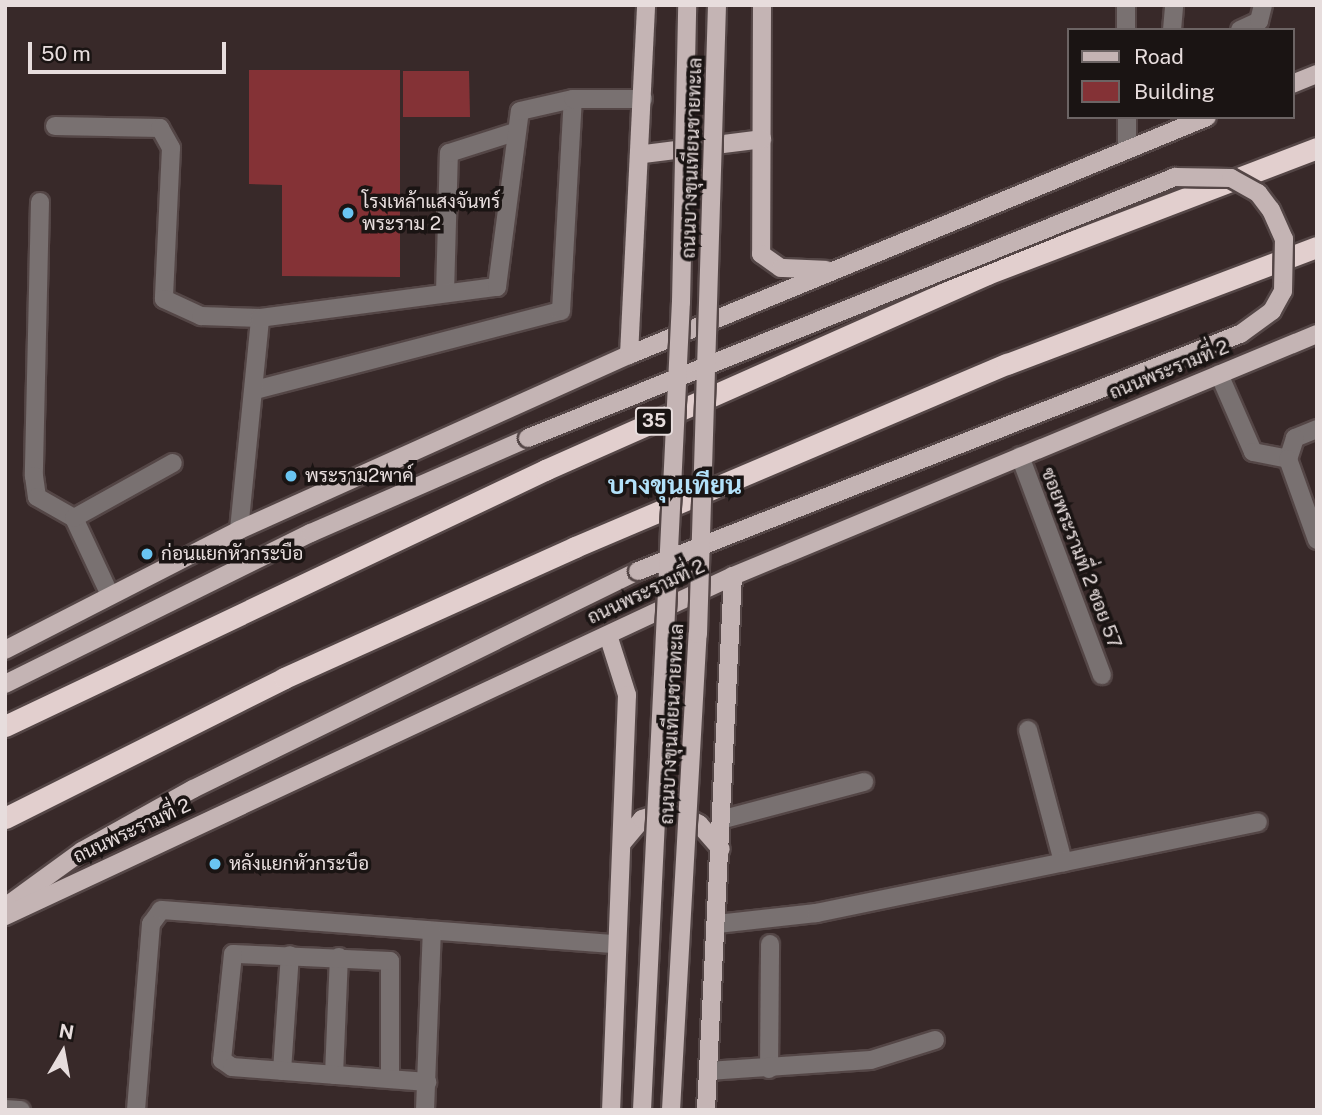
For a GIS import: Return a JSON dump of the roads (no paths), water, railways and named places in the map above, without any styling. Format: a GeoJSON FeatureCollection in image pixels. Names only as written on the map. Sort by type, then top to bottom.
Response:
{"type":"FeatureCollection","features":[{"type":"Feature","properties":{"kind":"highway","name":"35"},"geometry":{"type":"LineString","coordinates":[[5,726],[545,470],[987,274],[1317,148]]}},
{"type":"Feature","properties":{"kind":"highway"},"geometry":{"type":"LineString","coordinates":[[5,818],[284,678],[575,547],[1007,364],[1317,247]]}},
{"type":"Feature","properties":{"kind":"main road"},"geometry":{"type":"LineString","coordinates":[[629,355],[644,154],[646,5]]}},
{"type":"Feature","properties":{"kind":"main road","name":"ถนนบางขุนเทียนชายทะเล"},"geometry":{"type":"LineString","coordinates":[[642,1110],[680,316],[687,5]]}},
{"type":"Feature","properties":{"kind":"main road","name":"ถนนบางขุนเทียนชายทะเล"},"geometry":{"type":"LineString","coordinates":[[671,1110],[698,634],[717,5]]}},
{"type":"Feature","properties":{"kind":"main road"},"geometry":{"type":"LineString","coordinates":[[762,5],[761,254],[780,268],[831,270]]}},
{"type":"Feature","properties":{"kind":"main road"},"geometry":{"type":"LineString","coordinates":[[1294,83],[1317,74]]}},
{"type":"Feature","properties":{"kind":"main road"},"geometry":{"type":"LineString","coordinates":[[5,650],[239,530],[629,355],[1127,148],[1172,124],[1197,119]]}},
{"type":"Feature","properties":{"kind":"main road"},"geometry":{"type":"LineString","coordinates":[[644,154],[762,139]]}},
{"type":"Feature","properties":{"kind":"main road"},"geometry":{"type":"LineString","coordinates":[[5,684],[311,533],[528,438],[1175,177],[1231,178],[1258,193],[1271,210],[1284,239],[1283,291],[1272,311],[1240,334],[638,571],[193,789],[82,851],[5,907]]}},
{"type":"Feature","properties":{"kind":"main road","name":"ถนนพระรามที่ 2"},"geometry":{"type":"LineString","coordinates":[[5,916],[733,576],[1317,334]]}},
{"type":"Feature","properties":{"kind":"main road"},"geometry":{"type":"LineString","coordinates":[[706,1110],[723,820],[733,576]]}},
{"type":"Feature","properties":{"kind":"main road"},"geometry":{"type":"LineString","coordinates":[[608,635],[627,695],[611,1110]]}},
{"type":"Feature","properties":{"kind":"main road"},"geometry":{"type":"LineString","coordinates":[[623,842],[642,819],[672,809],[699,824],[721,849]]}},
{"type":"Feature","properties":{"kind":"street"},"geometry":{"type":"LineString","coordinates":[[1126,5],[1126,28]]}},
{"type":"Feature","properties":{"kind":"street"},"geometry":{"type":"LineString","coordinates":[[1172,28],[1174,5]]}},
{"type":"Feature","properties":{"kind":"street"},"geometry":{"type":"LineString","coordinates":[[1244,28],[1259,21],[1263,5]]}},
{"type":"Feature","properties":{"kind":"street"},"geometry":{"type":"LineString","coordinates":[[255,390],[561,311],[573,99]]}},
{"type":"Feature","properties":{"kind":"street"},"geometry":{"type":"LineString","coordinates":[[55,126],[160,128],[171,148],[164,299],[201,316],[260,318],[445,293],[501,282],[514,132],[520,111],[573,99],[643,99]]}},
{"type":"Feature","properties":{"kind":"street"},"geometry":{"type":"LineString","coordinates":[[1127,119],[1127,148]]}},
{"type":"Feature","properties":{"kind":"street"},"geometry":{"type":"LineString","coordinates":[[445,293],[449,153],[514,132]]}},
{"type":"Feature","properties":{"kind":"street"},"geometry":{"type":"LineString","coordinates":[[40,202],[34,476],[37,497],[74,518],[110,595]]}},
{"type":"Feature","properties":{"kind":"street"},"geometry":{"type":"LineString","coordinates":[[239,530],[255,390],[260,318]]}},
{"type":"Feature","properties":{"kind":"street"},"geometry":{"type":"LineString","coordinates":[[1219,374],[1253,452],[1288,459]]}},
{"type":"Feature","properties":{"kind":"street"},"geometry":{"type":"LineString","coordinates":[[1317,429],[1295,438],[1288,459],[1317,540]]}},
{"type":"Feature","properties":{"kind":"street","name":"ซอยพระรามที่ 2 ซอย 57"},"geometry":{"type":"LineString","coordinates":[[1020,456],[1102,675]]}},
{"type":"Feature","properties":{"kind":"street"},"geometry":{"type":"LineString","coordinates":[[74,518],[173,463]]}},
{"type":"Feature","properties":{"kind":"street"},"geometry":{"type":"LineString","coordinates":[[1028,730],[1063,862]]}},
{"type":"Feature","properties":{"kind":"street"},"geometry":{"type":"LineString","coordinates":[[723,820],[864,782]]}},
{"type":"Feature","properties":{"kind":"street"},"geometry":{"type":"LineString","coordinates":[[717,925],[816,913],[1258,822]]}},
{"type":"Feature","properties":{"kind":"street"},"geometry":{"type":"LineString","coordinates":[[136,1110],[151,924],[161,910],[617,944]]}},
{"type":"Feature","properties":{"kind":"street"},"geometry":{"type":"LineString","coordinates":[[425,1110],[432,931]]}},
{"type":"Feature","properties":{"kind":"street"},"geometry":{"type":"LineString","coordinates":[[769,1069],[770,944]]}},
{"type":"Feature","properties":{"kind":"street"},"geometry":{"type":"LineString","coordinates":[[390,1079],[390,961],[233,954],[222,1048],[222,1060],[232,1067],[427,1082]]}},
{"type":"Feature","properties":{"kind":"street"},"geometry":{"type":"LineString","coordinates":[[282,1071],[290,955]]}},
{"type":"Feature","properties":{"kind":"street"},"geometry":{"type":"LineString","coordinates":[[334,1075],[339,957]]}},
{"type":"Feature","properties":{"kind":"street"},"geometry":{"type":"LineString","coordinates":[[708,1071],[769,1069],[871,1060],[936,1040]]}},
{"type":"Feature","properties":{"kind":"street"},"geometry":{"type":"LineString","coordinates":[[5,1109],[21,1110]]}},
{"type":"Feature","properties":{"kind":"place","name":"โรงเหล้าแสงจันทร์ พระราม 2"},"geometry":{"type":"Point","coordinates":[348,213]}},
{"type":"Feature","properties":{"kind":"place","name":"พระราม2พาค์"},"geometry":{"type":"Point","coordinates":[291,476]}},
{"type":"Feature","properties":{"kind":"place","name":"ก่อนแยกหัวกระบือ"},"geometry":{"type":"Point","coordinates":[147,554]}},
{"type":"Feature","properties":{"kind":"place","name":"หลังแยกหัวกระบือ"},"geometry":{"type":"Point","coordinates":[215,864]}},
{"type":"Feature","properties":{"kind":"district","name":"บางขุนเทียน"},"geometry":{"type":"Point","coordinates":[675,485]}}]}
